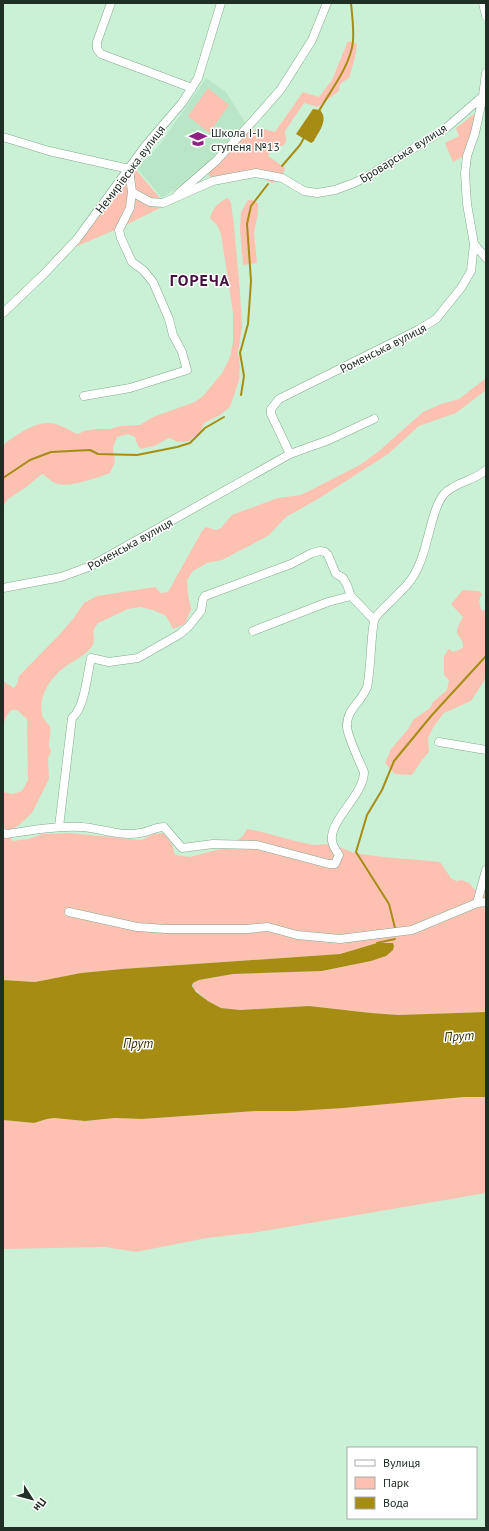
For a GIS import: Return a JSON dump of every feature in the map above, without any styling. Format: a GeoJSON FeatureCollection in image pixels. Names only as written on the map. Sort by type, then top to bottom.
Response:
{"type":"FeatureCollection","features":[{"type":"Feature","properties":{"kind":"street"},"geometry":{"type":"LineString","coordinates":[[111,3],[97,42],[97,49],[101,54],[192,88]]}},
{"type":"Feature","properties":{"kind":"street","name":"Немирівська вулиця"},"geometry":{"type":"LineString","coordinates":[[3,312],[44,274],[77,239],[146,145],[182,104],[198,78],[221,3]]}},
{"type":"Feature","properties":{"kind":"street"},"geometry":{"type":"LineString","coordinates":[[172,199],[216,161],[281,89],[312,40],[327,3]]}},
{"type":"Feature","properties":{"kind":"street"},"geometry":{"type":"LineString","coordinates":[[483,3],[486,16]]}},
{"type":"Feature","properties":{"kind":"street","name":"Роменська вулиця"},"geometry":{"type":"LineString","coordinates":[[290,454],[271,409],[279,398],[418,330],[436,319],[461,288],[471,271],[474,244],[467,204],[465,173],[467,156],[475,133],[483,96],[486,73]]}},
{"type":"Feature","properties":{"kind":"street","name":"Броварська вулиця"},"geometry":{"type":"LineString","coordinates":[[132,192],[150,202],[163,203],[213,181],[256,173],[282,178],[304,191],[316,193],[336,190],[370,175],[445,129],[483,96]]}},
{"type":"Feature","properties":{"kind":"street"},"geometry":{"type":"LineString","coordinates":[[3,137],[49,151],[129,170],[132,192],[130,208],[119,230],[121,238],[132,262],[143,270],[153,282],[169,319],[173,335],[182,352],[187,370],[130,388],[84,396]]}},
{"type":"Feature","properties":{"kind":"street"},"geometry":{"type":"LineString","coordinates":[[474,244],[486,258]]}},
{"type":"Feature","properties":{"kind":"street","name":"Роменська вулиця"},"geometry":{"type":"LineString","coordinates":[[3,588],[61,577],[91,566],[290,454],[329,440],[374,419]]}},
{"type":"Feature","properties":{"kind":"street"},"geometry":{"type":"LineString","coordinates":[[3,833],[7,834],[59,827],[83,827],[118,833],[140,833],[158,827],[164,827],[182,848],[214,844],[257,845],[329,864],[335,864],[339,855],[332,840],[334,830],[342,814],[362,785],[364,777],[364,772],[347,728],[350,710],[362,697],[366,688],[371,662],[374,620],[402,591],[420,564],[439,503],[445,493],[455,486],[483,476],[486,470]]}},
{"type":"Feature","properties":{"kind":"street"},"geometry":{"type":"LineString","coordinates":[[59,827],[72,718],[78,713],[86,685],[91,658],[109,662],[138,658],[180,634],[190,626],[201,611],[205,596],[284,566],[320,550],[328,555],[336,574],[343,578],[351,596],[374,620]]}},
{"type":"Feature","properties":{"kind":"street"},"geometry":{"type":"LineString","coordinates":[[253,631],[328,602],[351,596]]}},
{"type":"Feature","properties":{"kind":"street"},"geometry":{"type":"LineString","coordinates":[[439,742],[486,750]]}},
{"type":"Feature","properties":{"kind":"street"},"geometry":{"type":"LineString","coordinates":[[477,903],[486,870]]}},
{"type":"Feature","properties":{"kind":"street"},"geometry":{"type":"LineString","coordinates":[[69,912],[137,927],[166,930],[268,927],[297,935],[340,939],[412,930],[477,903],[486,902]]}},
{"type":"Feature","properties":{"kind":"shaded area","name":"Школа I-II ступеня №13"},"geometry":{"type":"Polygon","coordinates":[[[206,78],[226,92],[246,124],[200,172],[162,198],[137,168],[159,146],[206,78]]]}},
{"type":"Feature","properties":{"kind":"green space"},"geometry":{"type":"Polygon","coordinates":[[[348,41],[357,44],[355,58],[349,78],[340,84],[339,91],[318,107],[304,103],[285,131],[286,141],[284,145],[271,149],[268,156],[285,168],[279,179],[273,183],[267,181],[268,172],[211,179],[209,176],[209,170],[246,131],[264,129],[275,132],[303,92],[319,97],[332,80],[348,41]]]}},
{"type":"Feature","properties":{"kind":"green space"},"geometry":{"type":"Polygon","coordinates":[[[208,88],[229,105],[209,133],[188,116],[208,88]]]}},
{"type":"Feature","properties":{"kind":"green space"},"geometry":{"type":"Polygon","coordinates":[[[475,115],[469,140],[462,157],[453,162],[445,143],[459,136],[456,128],[475,115]]]}},
{"type":"Feature","properties":{"kind":"green space"},"geometry":{"type":"Polygon","coordinates":[[[135,169],[166,205],[122,227],[75,247],[82,237],[135,169]]]}},
{"type":"Feature","properties":{"kind":"green space"},"geometry":{"type":"Polygon","coordinates":[[[228,198],[231,203],[234,226],[242,327],[238,352],[240,366],[239,380],[230,407],[220,415],[204,423],[200,432],[189,441],[178,442],[169,438],[154,446],[141,449],[138,446],[135,437],[128,434],[117,437],[113,448],[115,462],[110,473],[97,478],[67,485],[55,483],[42,474],[25,488],[8,499],[3,506],[3,445],[23,431],[38,424],[46,423],[53,423],[78,434],[95,429],[110,429],[121,426],[140,425],[153,417],[195,402],[204,395],[223,372],[230,357],[233,342],[233,313],[221,234],[217,225],[210,218],[216,206],[221,201],[228,198]]]}},
{"type":"Feature","properties":{"kind":"green space"},"geometry":{"type":"Polygon","coordinates":[[[248,200],[253,200],[258,203],[258,213],[254,233],[257,263],[243,265],[240,229],[241,212],[248,200]]]}},
{"type":"Feature","properties":{"kind":"green space"},"geometry":{"type":"Polygon","coordinates":[[[486,378],[486,390],[456,413],[419,426],[388,454],[318,499],[286,517],[269,535],[222,560],[207,563],[193,571],[187,580],[191,609],[185,624],[173,629],[166,616],[153,610],[140,607],[128,609],[98,623],[93,631],[94,640],[92,647],[88,652],[60,671],[55,676],[44,694],[41,707],[42,716],[50,727],[49,745],[51,751],[48,759],[49,779],[32,813],[10,831],[12,841],[29,839],[43,834],[69,833],[141,840],[154,834],[163,833],[172,844],[175,855],[190,857],[228,847],[243,836],[247,829],[311,845],[328,844],[360,854],[440,862],[451,878],[456,881],[462,880],[469,883],[475,890],[482,890],[486,885],[486,1012],[398,1015],[309,1006],[240,1010],[221,1008],[208,1001],[193,988],[193,983],[199,980],[233,974],[322,971],[352,965],[393,950],[393,943],[377,943],[340,954],[122,969],[81,973],[35,982],[3,980],[3,792],[13,794],[22,791],[28,780],[27,719],[17,710],[11,710],[6,717],[3,726],[3,681],[14,688],[17,684],[19,676],[60,634],[84,603],[97,596],[155,587],[161,593],[168,592],[202,531],[206,527],[216,530],[221,528],[232,515],[278,498],[301,495],[360,465],[379,451],[423,412],[441,404],[459,399],[486,378]]]}},
{"type":"Feature","properties":{"kind":"green space"},"geometry":{"type":"Polygon","coordinates":[[[463,590],[479,591],[482,594],[479,600],[481,609],[482,611],[486,609],[486,678],[471,701],[444,713],[434,726],[428,738],[429,752],[412,775],[395,774],[385,763],[391,749],[409,728],[413,720],[430,708],[433,702],[447,690],[449,680],[444,675],[444,656],[449,649],[453,652],[463,648],[463,643],[457,633],[457,629],[463,617],[451,604],[463,590]]]}},
{"type":"Feature","properties":{"kind":"green space"},"geometry":{"type":"Polygon","coordinates":[[[464,1097],[486,1097],[486,1193],[258,1232],[207,1238],[136,1252],[105,1247],[3,1249],[3,1120],[34,1123],[54,1118],[85,1121],[115,1118],[142,1119],[256,1111],[296,1111],[464,1097]]]}},
{"type":"Feature","properties":{"kind":"water"},"geometry":{"type":"Polygon","coordinates":[[[313,109],[320,110],[324,118],[322,126],[314,141],[311,143],[296,134],[313,109]]]}},
{"type":"Feature","properties":{"kind":"water","name":"Прут"},"geometry":{"type":"Polygon","coordinates":[[[377,943],[393,943],[393,950],[386,956],[371,961],[322,971],[233,974],[199,980],[193,983],[192,986],[196,992],[221,1008],[240,1010],[309,1006],[398,1015],[486,1012],[486,1097],[464,1097],[343,1108],[296,1111],[256,1111],[142,1119],[115,1118],[85,1121],[54,1118],[34,1123],[3,1120],[3,980],[35,982],[81,973],[122,969],[340,954],[377,943]]]}},
{"type":"Feature","properties":{"kind":"waterway"},"geometry":{"type":"LineString","coordinates":[[319,111],[339,78],[351,50],[353,41],[351,3]]}},
{"type":"Feature","properties":{"kind":"waterway"},"geometry":{"type":"LineString","coordinates":[[282,166],[300,145],[305,136]]}},
{"type":"Feature","properties":{"kind":"waterway"},"geometry":{"type":"LineString","coordinates":[[241,395],[244,376],[240,353],[248,324],[251,281],[247,224],[251,206],[268,184]]}},
{"type":"Feature","properties":{"kind":"waterway"},"geometry":{"type":"LineString","coordinates":[[3,478],[30,460],[51,452],[90,450],[98,454],[137,455],[177,447],[190,443],[205,428],[224,417]]}},
{"type":"Feature","properties":{"kind":"waterway"},"geometry":{"type":"LineString","coordinates":[[395,928],[389,904],[356,852],[367,815],[382,790],[394,761],[432,715],[486,656]]}},
{"type":"Feature","properties":{"kind":"waterway"},"geometry":{"type":"LineString","coordinates":[[377,943],[395,939]]}},
{"type":"Feature","properties":{"kind":"place","name":"Школа I-II ступеня №13"},"geometry":{"type":"Point","coordinates":[198,139]}},
{"type":"Feature","properties":{"kind":"district","name":"ГОРЕЧА"},"geometry":{"type":"Point","coordinates":[200,280]}}]}
